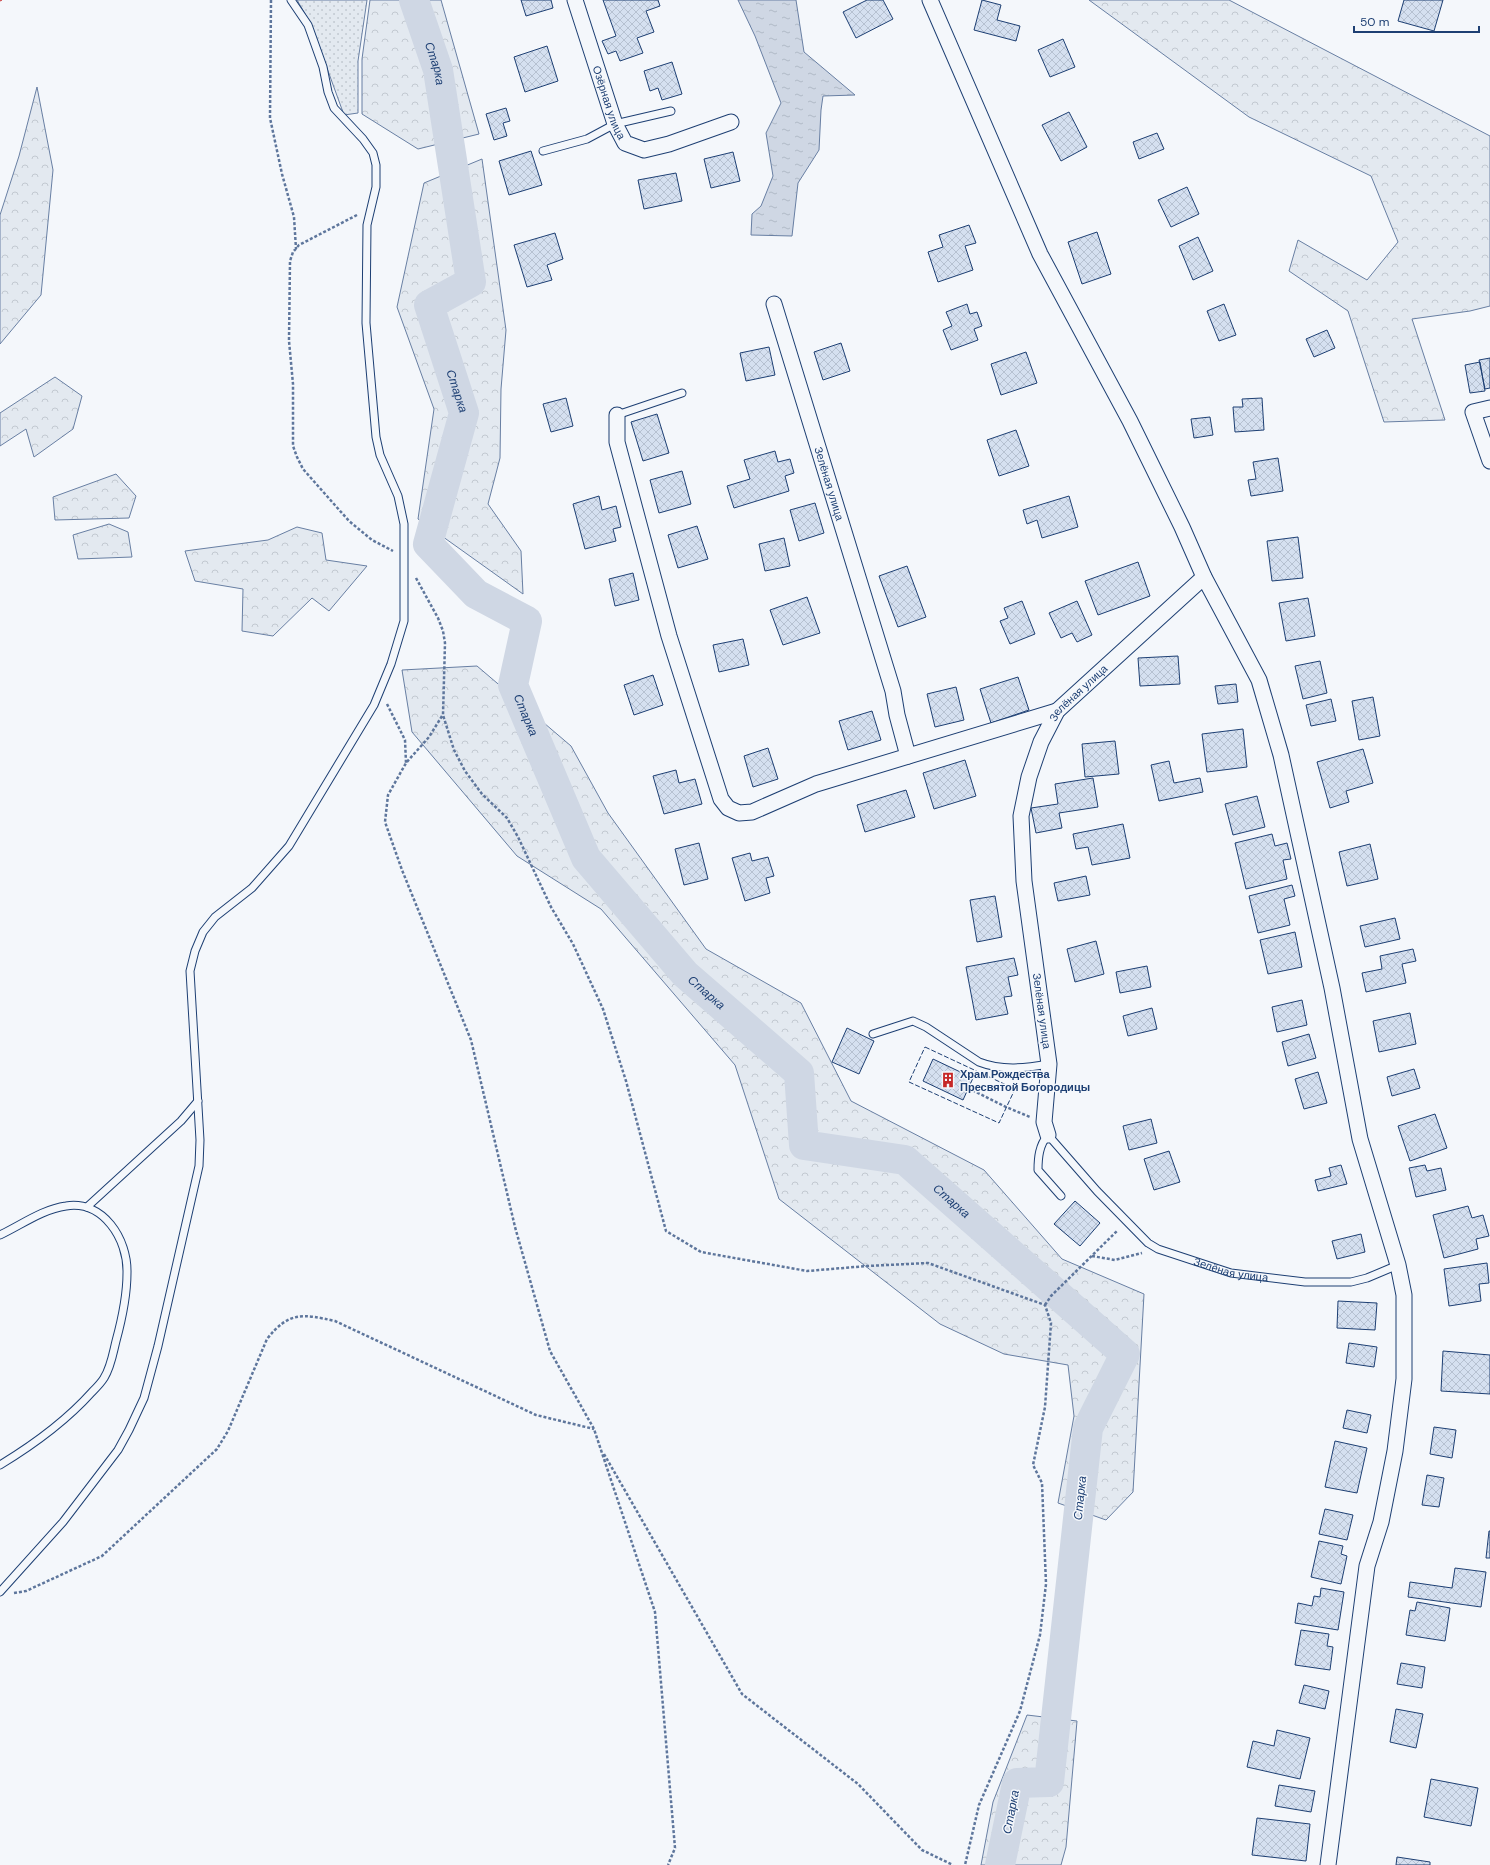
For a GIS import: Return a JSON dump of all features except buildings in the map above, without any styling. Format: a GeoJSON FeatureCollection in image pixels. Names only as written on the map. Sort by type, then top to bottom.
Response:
{"type":"FeatureCollection","features":[{"type":"Feature","properties":{"kind":"street","name":"Озёрная улица"},"geometry":{"type":"LineString","coordinates":[[575,0],[615,124],[625,143],[644,150],[669,144],[731,122]]}},
{"type":"Feature","properties":{"kind":"street"},"geometry":{"type":"LineString","coordinates":[[930,0],[1040,254],[1130,422],[1182,527],[1204,577],[1259,680],[1281,755],[1332,988],[1360,1139],[1398,1265],[1404,1295],[1404,1378],[1395,1451],[1381,1522],[1367,1566],[1328,1865]]}},
{"type":"Feature","properties":{"kind":"street","name":"Зелёная улица"},"geometry":{"type":"LineString","coordinates":[[774,304],[893,690],[897,715],[908,756]]}},
{"type":"Feature","properties":{"kind":"street"},"geometry":{"type":"LineString","coordinates":[[1490,408],[1473,412],[1490,461]]}},
{"type":"Feature","properties":{"kind":"street"},"geometry":{"type":"LineString","coordinates":[[616,415],[617,442],[669,636],[722,799],[728,808],[739,813],[752,812],[816,784],[1057,711]]}},
{"type":"Feature","properties":{"kind":"street","name":"Зелёная улица"},"geometry":{"type":"LineString","coordinates":[[1046,1129],[1049,1064],[1024,881],[1021,816],[1029,777],[1041,742],[1057,711],[1204,577]]}},
{"type":"Feature","properties":{"kind":"lane"},"geometry":{"type":"LineString","coordinates":[[0,1592],[64,1522],[118,1450],[144,1398],[158,1346],[199,1166],[200,1140],[190,971],[195,951],[203,932],[215,917],[252,888],[289,846],[374,705],[391,664],[404,621],[404,524],[398,496],[380,455],[376,438],[366,323],[367,225],[376,187],[376,165],[374,153],[334,108],[328,92],[323,67],[308,25],[291,0]]}},
{"type":"Feature","properties":{"kind":"lane"},"geometry":{"type":"LineString","coordinates":[[543,151],[587,139],[615,124],[671,111]]}},
{"type":"Feature","properties":{"kind":"lane"},"geometry":{"type":"LineString","coordinates":[[616,415],[682,393]]}},
{"type":"Feature","properties":{"kind":"lane"},"geometry":{"type":"LineString","coordinates":[[873,1034],[913,1021],[926,1027],[987,1066],[1018,1069],[1049,1064]]}},
{"type":"Feature","properties":{"kind":"lane"},"geometry":{"type":"LineString","coordinates":[[87,1207],[181,1121],[198,1101]]}},
{"type":"Feature","properties":{"kind":"lane"},"geometry":{"type":"LineString","coordinates":[[1046,1129],[1038,1158],[1038,1170],[1061,1196]]}},
{"type":"Feature","properties":{"kind":"lane","name":"Зелёная улица"},"geometry":{"type":"LineString","coordinates":[[1046,1129],[1127,1221],[1148,1243],[1158,1249],[1231,1273],[1305,1282],[1351,1282],[1367,1278],[1398,1265]]}},
{"type":"Feature","properties":{"kind":"lane"},"geometry":{"type":"LineString","coordinates":[[0,1235],[48,1211],[67,1206],[87,1207],[100,1213],[112,1224],[123,1247],[128,1271],[124,1312],[110,1364],[104,1378],[76,1410],[24,1451],[0,1465]]}},
{"type":"Feature","properties":{"kind":"path"},"geometry":{"type":"LineString","coordinates":[[271,0],[270,118],[282,174],[294,217],[296,249]]}},
{"type":"Feature","properties":{"kind":"path"},"geometry":{"type":"LineString","coordinates":[[370,208],[299,245],[290,261],[289,340],[293,384],[293,446],[304,469],[349,521],[372,540],[404,557],[438,618],[443,631],[445,643],[443,715],[454,750],[465,771],[482,794],[507,818],[518,837],[551,907],[573,944],[603,1009],[626,1081],[666,1231],[700,1252],[807,1271],[928,1263],[1045,1305]]}},
{"type":"Feature","properties":{"kind":"path"},"geometry":{"type":"LineString","coordinates":[[388,697],[387,704],[405,740],[406,763]]}},
{"type":"Feature","properties":{"kind":"path"},"geometry":{"type":"LineString","coordinates":[[443,715],[429,736],[406,763],[388,795],[385,822],[405,878],[471,1040],[515,1227],[550,1351],[594,1429],[655,1612],[675,1848],[668,1865]]}},
{"type":"Feature","properties":{"kind":"path"},"geometry":{"type":"LineString","coordinates":[[968,1088],[1046,1129]]}},
{"type":"Feature","properties":{"kind":"path"},"geometry":{"type":"LineString","coordinates":[[1045,1305],[1051,1296],[1127,1221]]}},
{"type":"Feature","properties":{"kind":"path"},"geometry":{"type":"LineString","coordinates":[[1091,1256],[1115,1260],[1158,1249]]}},
{"type":"Feature","properties":{"kind":"path"},"geometry":{"type":"LineString","coordinates":[[965,1865],[979,1805],[1020,1711],[1040,1635],[1046,1584],[1042,1483],[1033,1465],[1045,1407],[1051,1323],[1045,1305]]}},
{"type":"Feature","properties":{"kind":"path"},"geometry":{"type":"LineString","coordinates":[[13,1594],[26,1591],[102,1556],[217,1449],[228,1431],[267,1339],[276,1327],[288,1319],[312,1316],[335,1321],[536,1415],[594,1429]]}},
{"type":"Feature","properties":{"kind":"path"},"geometry":{"type":"LineString","coordinates":[[600,1448],[742,1694],[858,1784],[922,1850],[953,1865]]}},
{"type":"Feature","properties":{"kind":"green space"},"geometry":{"type":"Polygon","coordinates":[[[297,0],[367,0],[358,61],[358,113],[344,115],[311,24],[297,0]]]}},
{"type":"Feature","properties":{"kind":"green space"},"geometry":{"type":"Polygon","coordinates":[[[370,0],[441,0],[479,134],[418,149],[362,114],[362,59],[370,0]]]}},
{"type":"Feature","properties":{"kind":"green space"},"geometry":{"type":"Polygon","coordinates":[[[1089,0],[1229,0],[1490,136],[1490,306],[1470,311],[1412,319],[1445,420],[1384,422],[1348,311],[1289,271],[1298,240],[1367,280],[1398,242],[1371,176],[1249,117],[1089,0]]]}},
{"type":"Feature","properties":{"kind":"green space"},"geometry":{"type":"Polygon","coordinates":[[[37,87],[53,170],[41,295],[0,344],[0,215],[19,156],[37,87]]]}},
{"type":"Feature","properties":{"kind":"green space"},"geometry":{"type":"Polygon","coordinates":[[[482,159],[506,330],[501,389],[500,458],[488,504],[521,551],[523,594],[418,519],[434,409],[397,307],[424,183],[482,159]]]}},
{"type":"Feature","properties":{"kind":"green space"},"geometry":{"type":"Polygon","coordinates":[[[55,377],[82,396],[73,429],[34,457],[26,429],[0,446],[0,413],[55,377]]]}},
{"type":"Feature","properties":{"kind":"green space"},"geometry":{"type":"Polygon","coordinates":[[[116,474],[136,496],[129,518],[55,520],[53,497],[116,474]]]}},
{"type":"Feature","properties":{"kind":"green space"},"geometry":{"type":"Polygon","coordinates":[[[109,524],[128,532],[132,557],[78,559],[73,535],[109,524]]]}},
{"type":"Feature","properties":{"kind":"green space"},"geometry":{"type":"Polygon","coordinates":[[[297,527],[322,533],[326,560],[367,566],[329,611],[312,598],[273,636],[242,631],[243,589],[195,581],[185,551],[268,540],[297,527]]]}},
{"type":"Feature","properties":{"kind":"green space"},"geometry":{"type":"Polygon","coordinates":[[[477,666],[571,746],[608,813],[706,949],[801,1003],[851,1101],[984,1170],[1062,1259],[1144,1294],[1133,1492],[1106,1520],[1058,1503],[1074,1416],[1068,1365],[1004,1354],[940,1324],[779,1199],[735,1065],[601,909],[517,856],[412,732],[402,670],[477,666]]]}},
{"type":"Feature","properties":{"kind":"green space"},"geometry":{"type":"Polygon","coordinates":[[[1027,1715],[1077,1721],[1066,1847],[1061,1865],[981,1865],[993,1802],[1027,1715]]]}},
{"type":"Feature","properties":{"kind":"water"},"geometry":{"type":"Polygon","coordinates":[[[738,0],[796,0],[804,52],[855,95],[823,96],[819,150],[798,183],[792,236],[751,235],[752,214],[761,206],[773,176],[766,133],[781,103],[755,36],[738,0]]]}},
{"type":"Feature","properties":{"kind":"waterway","name":"Старка"},"geometry":{"type":"LineString","coordinates":[[414,0],[438,70],[471,282],[429,305],[464,413],[428,544],[476,594],[527,621],[513,685],[586,858],[685,974],[799,1073],[804,1145],[905,1160],[1125,1354],[1088,1428],[1049,1782],[1017,1783],[1000,1865]]}},
{"type":"Feature","properties":{"kind":"fence"},"geometry":{"type":"LineString","coordinates":[[925,1047],[1015,1089],[999,1123],[909,1082],[925,1047]]}},
{"type":"Feature","properties":{"kind":"place","name":"Храм Рождества Пресвятой Богородицы"},"geometry":{"type":"Point","coordinates":[948,1080]}}]}
